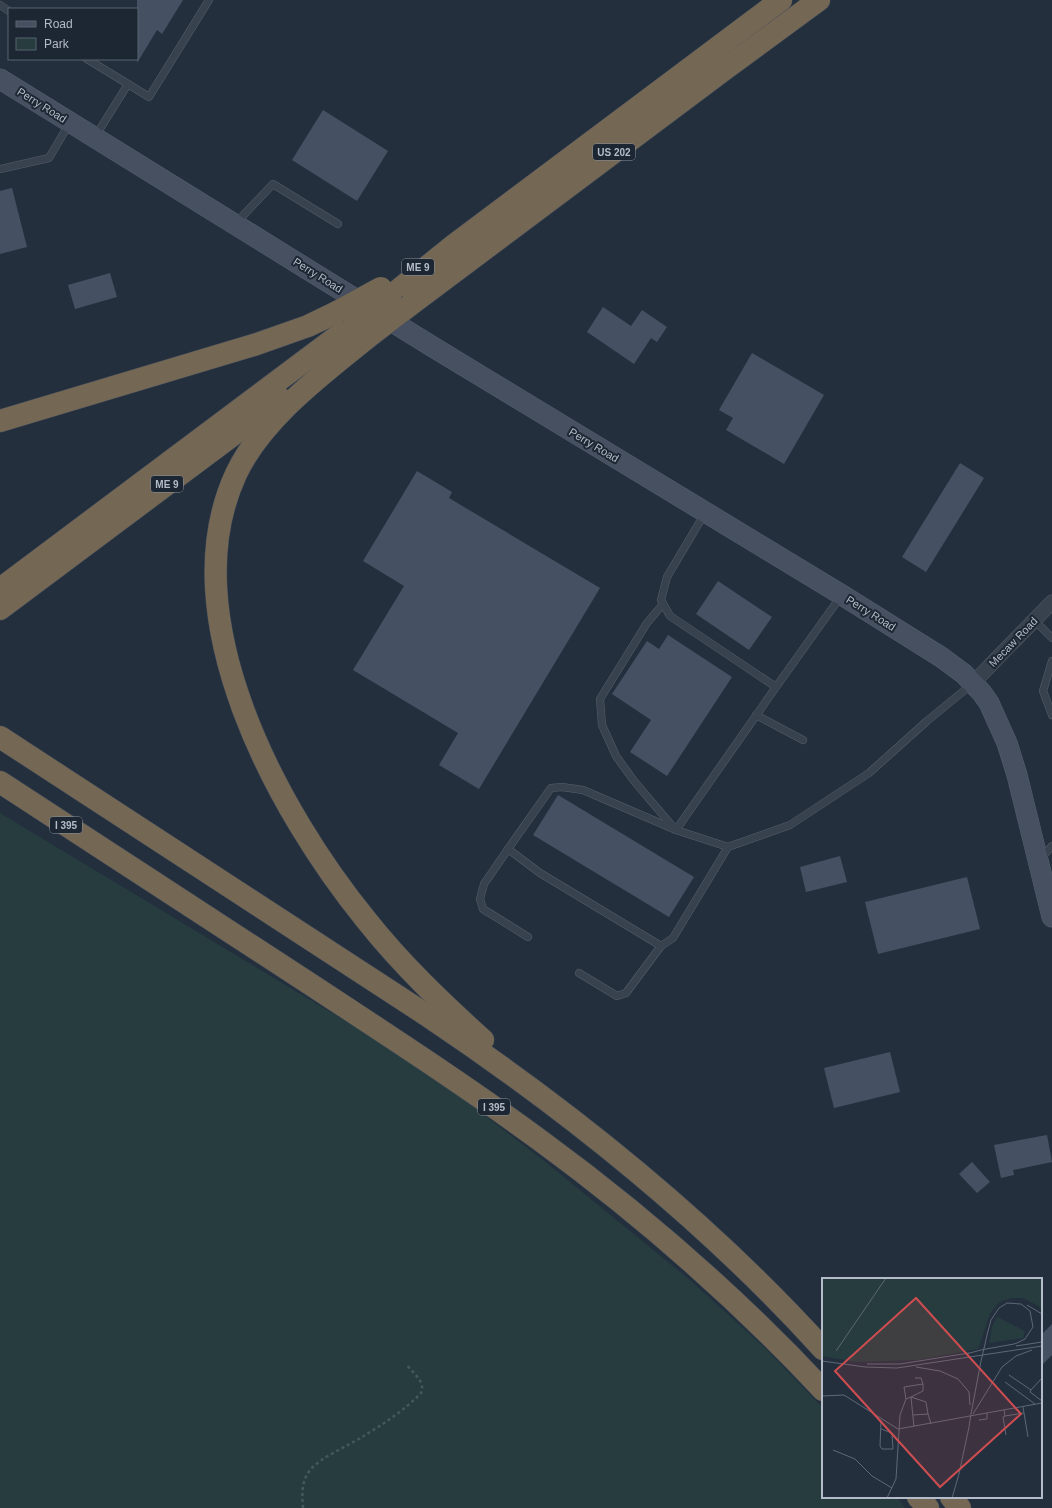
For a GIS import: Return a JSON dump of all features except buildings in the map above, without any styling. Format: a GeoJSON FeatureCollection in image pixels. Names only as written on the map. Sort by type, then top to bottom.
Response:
{"type":"FeatureCollection","features":[{"type":"Feature","properties":{"kind":"highway","name":"US 202"},"geometry":{"type":"LineString","coordinates":[[454,245],[781,0]]}},
{"type":"Feature","properties":{"kind":"highway","name":"US 202"},"geometry":{"type":"LineString","coordinates":[[337,362],[355,323],[718,73],[819,0]]}},
{"type":"Feature","properties":{"kind":"highway","name":"ME 9"},"geometry":{"type":"LineString","coordinates":[[0,420],[257,344],[308,326],[355,323],[394,296],[454,245]]}},
{"type":"Feature","properties":{"kind":"highway"},"geometry":{"type":"LineString","coordinates":[[0,589],[355,323]]}},
{"type":"Feature","properties":{"kind":"highway","name":"ME 9"},"geometry":{"type":"LineString","coordinates":[[0,609],[258,415],[337,362]]}},
{"type":"Feature","properties":{"kind":"highway"},"geometry":{"type":"LineString","coordinates":[[337,362],[285,409],[257,440],[237,473],[228,496],[220,528],[217,549],[217,579],[219,614],[223,639],[236,688],[258,744],[294,816],[327,868],[366,921],[430,991],[590,1133]]}},
{"type":"Feature","properties":{"kind":"highway"},"geometry":{"type":"LineString","coordinates":[[0,737],[458,1036],[522,1081],[628,1164],[709,1235],[776,1300],[822,1348]]}},
{"type":"Feature","properties":{"kind":"highway","name":"I 395"},"geometry":{"type":"LineString","coordinates":[[0,783],[370,1023],[540,1140],[622,1203],[701,1271],[776,1342],[822,1389]]}},
{"type":"Feature","properties":{"kind":"highway"},"geometry":{"type":"LineString","coordinates":[[919,1498],[928,1508]]}},
{"type":"Feature","properties":{"kind":"highway"},"geometry":{"type":"LineString","coordinates":[[952,1498],[960,1508]]}},
{"type":"Feature","properties":{"kind":"street","name":"Perry Road"},"geometry":{"type":"LineString","coordinates":[[0,79],[842,595],[941,657],[958,670],[973,683],[989,703],[1007,743],[1052,917]]}},
{"type":"Feature","properties":{"kind":"street","name":"Mecaw Road"},"geometry":{"type":"LineString","coordinates":[[973,683],[1052,602]]}},
{"type":"Feature","properties":{"kind":"lane"},"geometry":{"type":"LineString","coordinates":[[89,60],[149,96],[209,0]]}},
{"type":"Feature","properties":{"kind":"lane"},"geometry":{"type":"LineString","coordinates":[[95,138],[128,84]]}},
{"type":"Feature","properties":{"kind":"lane"},"geometry":{"type":"LineString","coordinates":[[0,169],[49,158],[70,122]]}},
{"type":"Feature","properties":{"kind":"lane"},"geometry":{"type":"LineString","coordinates":[[235,224],[273,184],[338,224]]}},
{"type":"Feature","properties":{"kind":"lane"},"geometry":{"type":"LineString","coordinates":[[706,512],[667,577],[661,600],[670,616],[776,687]]}},
{"type":"Feature","properties":{"kind":"lane"},"geometry":{"type":"LineString","coordinates":[[676,830],[842,595]]}},
{"type":"Feature","properties":{"kind":"lane"},"geometry":{"type":"LineString","coordinates":[[663,604],[647,623],[600,699],[602,725],[616,756],[634,781],[676,830]]}},
{"type":"Feature","properties":{"kind":"lane"},"geometry":{"type":"LineString","coordinates":[[1034,620],[1052,638]]}},
{"type":"Feature","properties":{"kind":"lane"},"geometry":{"type":"LineString","coordinates":[[1052,661],[1043,691],[1052,715]]}},
{"type":"Feature","properties":{"kind":"lane"},"geometry":{"type":"LineString","coordinates":[[528,937],[483,910],[480,899],[484,884],[551,788],[562,787],[583,790],[676,830],[728,846],[790,825],[862,778],[973,683]]}},
{"type":"Feature","properties":{"kind":"lane"},"geometry":{"type":"LineString","coordinates":[[756,715],[802,740]]}},
{"type":"Feature","properties":{"kind":"lane"},"geometry":{"type":"LineString","coordinates":[[579,973],[618,996],[626,993],[661,946],[672,938],[728,846]]}},
{"type":"Feature","properties":{"kind":"lane"},"geometry":{"type":"LineString","coordinates":[[1038,861],[1052,846]]}},
{"type":"Feature","properties":{"kind":"lane"},"geometry":{"type":"LineString","coordinates":[[508,849],[540,873],[661,946]]}},
{"type":"Feature","properties":{"kind":"path"},"geometry":{"type":"LineString","coordinates":[[303,1508],[302,1492],[304,1480],[311,1469],[339,1450],[362,1438],[421,1393],[423,1389],[422,1384],[406,1364]]}},
{"type":"Feature","properties":{"kind":"green space"},"geometry":{"type":"Polygon","coordinates":[[[0,813],[385,1045],[450,1089],[543,1160],[690,1280],[765,1348],[822,1407],[822,1498],[898,1498],[905,1508],[0,1508],[0,813]]]}}]}
